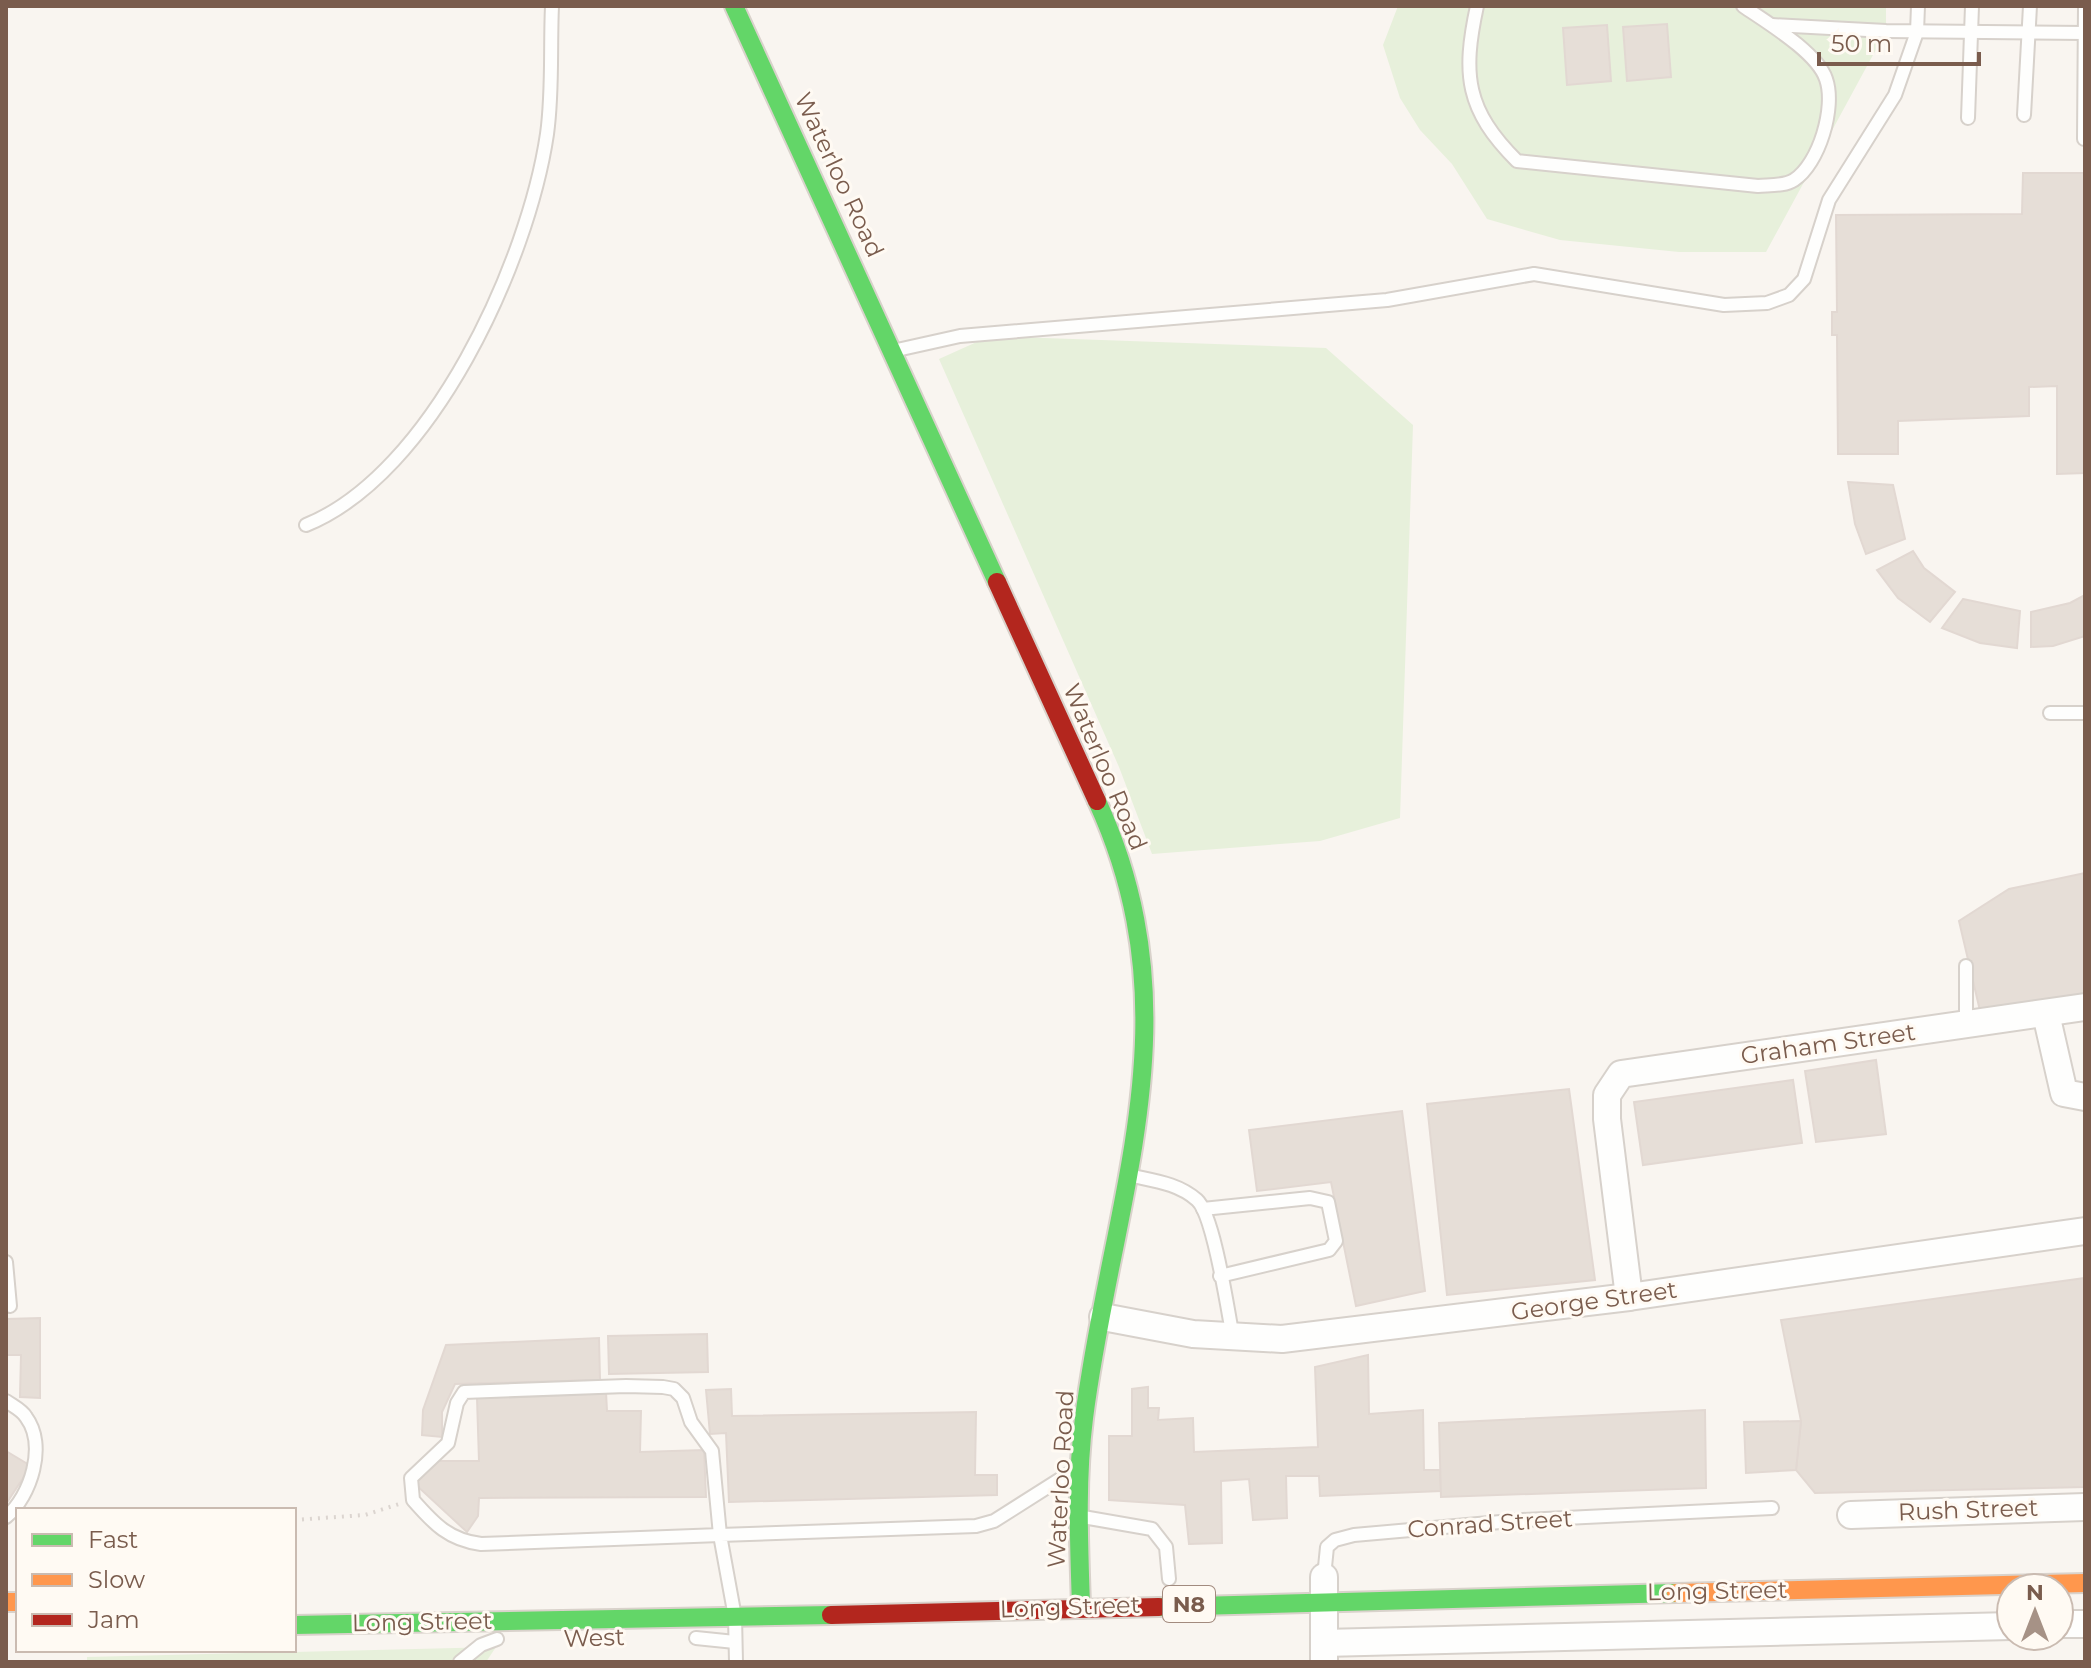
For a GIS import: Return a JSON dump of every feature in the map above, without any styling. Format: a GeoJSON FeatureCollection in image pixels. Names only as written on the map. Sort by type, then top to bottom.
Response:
{"type":"FeatureCollection","features":[{"type":"Feature","properties":{"kind":"main road","name":"Waterloo Road"},"geometry":{"type":"LineString","coordinates":[[734,6],[1111,831],[1132,905],[1146,989],[1143,1076],[1130,1175],[1083,1420],[1081,1606]]}},
{"type":"Feature","properties":{"kind":"main road","name":"Long Street"},"geometry":{"type":"LineString","coordinates":[[296,1625],[735,1617],[1081,1606],[1324,1583],[2085,1583]]}},
{"type":"Feature","properties":{"kind":"main road"},"geometry":{"type":"LineString","coordinates":[[721,1590],[757,1589]]}},
{"type":"Feature","properties":{"kind":"street","name":"Graham Street"},"geometry":{"type":"LineString","coordinates":[[1629,1297],[1607,1119],[1607,1095],[1621,1074],[2085,1007]]}},
{"type":"Feature","properties":{"kind":"street"},"geometry":{"type":"LineString","coordinates":[[2046,1014],[2064,1093],[2085,1097]]}},
{"type":"Feature","properties":{"kind":"street","name":"George Street"},"geometry":{"type":"LineString","coordinates":[[1103,1317],[1233,1339],[1282,1339],[1629,1297],[2085,1231]]}},
{"type":"Feature","properties":{"kind":"street","name":"Rush Street"},"geometry":{"type":"LineString","coordinates":[[1851,1515],[2085,1507]]}},
{"type":"Feature","properties":{"kind":"street","name":"Conrad Street"},"geometry":{"type":"LineString","coordinates":[[1324,1583],[1324,1652]]}},
{"type":"Feature","properties":{"kind":"street","name":"Long Street"},"geometry":{"type":"LineString","coordinates":[[1324,1652],[1995,1627]]}},
{"type":"Feature","properties":{"kind":"lane"},"geometry":{"type":"LineString","coordinates":[[306,525],[333,514],[355,499],[433,412],[466,361],[511,262],[541,162],[552,79],[552,6]]}},
{"type":"Feature","properties":{"kind":"lane"},"geometry":{"type":"LineString","coordinates":[[1477,6],[1471,51],[1474,101],[1483,123],[1517,161],[1541,166],[1758,186],[1791,183],[1802,174],[1823,139],[1827,122],[1826,79],[1812,59],[1772,25],[1743,6]]}},
{"type":"Feature","properties":{"kind":"lane"},"geometry":{"type":"LineString","coordinates":[[893,350],[960,336],[1387,300],[1534,274],[1724,305],[1767,303],[1789,295],[1804,279],[1829,200],[1895,95],[1917,32],[1918,6]]}},
{"type":"Feature","properties":{"kind":"lane"},"geometry":{"type":"LineString","coordinates":[[1968,118],[1972,6]]}},
{"type":"Feature","properties":{"kind":"lane"},"geometry":{"type":"LineString","coordinates":[[2024,115],[2030,6]]}},
{"type":"Feature","properties":{"kind":"lane"},"geometry":{"type":"LineString","coordinates":[[2084,139],[2085,6]]}},
{"type":"Feature","properties":{"kind":"lane"},"geometry":{"type":"LineString","coordinates":[[1772,25],[1917,32],[2085,33]]}},
{"type":"Feature","properties":{"kind":"lane"},"geometry":{"type":"LineString","coordinates":[[2050,713],[2085,713]]}},
{"type":"Feature","properties":{"kind":"lane"},"geometry":{"type":"LineString","coordinates":[[1966,966],[1966,1025]]}},
{"type":"Feature","properties":{"kind":"lane"},"geometry":{"type":"LineString","coordinates":[[1130,1175],[1169,1184],[1186,1192],[1203,1209],[1233,1339]]}},
{"type":"Feature","properties":{"kind":"lane"},"geometry":{"type":"LineString","coordinates":[[1203,1209],[1310,1198],[1328,1202],[1332,1209],[1336,1241],[1329,1250],[1220,1276]]}},
{"type":"Feature","properties":{"kind":"lane"},"geometry":{"type":"LineString","coordinates":[[6,1262],[10,1306]]}},
{"type":"Feature","properties":{"kind":"lane"},"geometry":{"type":"LineString","coordinates":[[736,1662],[735,1617],[721,1590],[720,1535],[712,1451],[691,1422],[680,1393],[663,1387],[464,1392],[457,1403],[453,1434],[448,1443],[411,1478],[413,1500],[449,1535],[461,1541],[481,1544],[720,1535],[976,1526],[994,1521],[1024,1498],[1081,1466]]}},
{"type":"Feature","properties":{"kind":"lane"},"geometry":{"type":"LineString","coordinates":[[6,1401],[25,1415],[34,1432],[35,1449],[28,1483],[19,1503],[6,1517]]}},
{"type":"Feature","properties":{"kind":"lane","name":"Conrad Street"},"geometry":{"type":"LineString","coordinates":[[1324,1583],[1327,1547],[1335,1540],[1354,1535],[1523,1520],[1772,1508]]}},
{"type":"Feature","properties":{"kind":"lane"},"geometry":{"type":"LineString","coordinates":[[1080,1516],[1152,1529],[1166,1547],[1169,1579]]}},
{"type":"Feature","properties":{"kind":"lane"},"geometry":{"type":"LineString","coordinates":[[674,1637],[735,1642]]}},
{"type":"Feature","properties":{"kind":"lane"},"geometry":{"type":"LineString","coordinates":[[460,1662],[488,1642],[514,1639]]}},
{"type":"Feature","properties":{"kind":"path"},"geometry":{"type":"LineString","coordinates":[[296,1520],[365,1515],[413,1500]]}},
{"type":"Feature","properties":{"kind":"green space"},"geometry":{"type":"Polygon","coordinates":[[[1398,6],[1886,6],[1886,31],[1766,252],[1679,252],[1560,240],[1487,219],[1452,164],[1420,130],[1400,98],[1383,45],[1398,6]]]}},
{"type":"Feature","properties":{"kind":"green space"},"geometry":{"type":"Polygon","coordinates":[[[990,336],[1326,348],[1413,425],[1400,818],[1320,841],[1152,854],[1119,767],[939,359],[990,336]]]}},
{"type":"Feature","properties":{"kind":"green space"},"geometry":{"type":"Polygon","coordinates":[[[496,1647],[486,1662],[87,1662],[87,1657],[496,1647]]]}},
{"type":"Feature","properties":{"kind":"building"},"geometry":{"type":"Polygon","coordinates":[[[1667,24],[1671,77],[1627,81],[1623,27],[1667,24]]]}},
{"type":"Feature","properties":{"kind":"building"},"geometry":{"type":"Polygon","coordinates":[[[1607,25],[1611,81],[1567,85],[1563,28],[1607,25]]]}},
{"type":"Feature","properties":{"kind":"building"},"geometry":{"type":"Polygon","coordinates":[[[2023,173],[2085,173],[2085,473],[2057,474],[2057,386],[2029,387],[2029,416],[1898,421],[1898,454],[1838,454],[1837,335],[1832,335],[1832,312],[1837,312],[1836,215],[2022,214],[2023,173]]]}},
{"type":"Feature","properties":{"kind":"building"},"geometry":{"type":"Polygon","coordinates":[[[1848,482],[1893,485],[1905,539],[1866,554],[1855,524],[1848,482]]]}},
{"type":"Feature","properties":{"kind":"building"},"geometry":{"type":"Polygon","coordinates":[[[1913,551],[1924,568],[1955,592],[1930,622],[1898,598],[1877,570],[1913,551]]]}},
{"type":"Feature","properties":{"kind":"building"},"geometry":{"type":"Polygon","coordinates":[[[2085,595],[2085,636],[2053,646],[2031,647],[2031,612],[2070,603],[2085,595]]]}},
{"type":"Feature","properties":{"kind":"building"},"geometry":{"type":"Polygon","coordinates":[[[1963,599],[2020,611],[2017,648],[1980,643],[1942,628],[1963,599]]]}},
{"type":"Feature","properties":{"kind":"building"},"geometry":{"type":"Polygon","coordinates":[[[2085,873],[2085,994],[1981,1015],[1959,921],[2009,889],[2085,873]]]}},
{"type":"Feature","properties":{"kind":"building"},"geometry":{"type":"Polygon","coordinates":[[[1876,1060],[1886,1134],[1816,1142],[1805,1071],[1876,1060]]]}},
{"type":"Feature","properties":{"kind":"building"},"geometry":{"type":"Polygon","coordinates":[[[1793,1080],[1802,1143],[1643,1165],[1634,1102],[1793,1080]]]}},
{"type":"Feature","properties":{"kind":"building"},"geometry":{"type":"Polygon","coordinates":[[[1569,1089],[1595,1280],[1447,1295],[1427,1104],[1569,1089]]]}},
{"type":"Feature","properties":{"kind":"building"},"geometry":{"type":"Polygon","coordinates":[[[1402,1111],[1425,1291],[1356,1306],[1331,1182],[1257,1191],[1249,1130],[1402,1111]]]}},
{"type":"Feature","properties":{"kind":"building"},"geometry":{"type":"Polygon","coordinates":[[[2085,1278],[2085,1487],[1815,1493],[1796,1470],[1801,1421],[1781,1320],[2085,1278]]]}},
{"type":"Feature","properties":{"kind":"building"},"geometry":{"type":"Polygon","coordinates":[[[40,1318],[40,1398],[20,1397],[21,1355],[6,1355],[6,1319],[40,1318]]]}},
{"type":"Feature","properties":{"kind":"building"},"geometry":{"type":"Polygon","coordinates":[[[707,1334],[708,1372],[609,1374],[608,1336],[707,1334]]]}},
{"type":"Feature","properties":{"kind":"building"},"geometry":{"type":"Polygon","coordinates":[[[599,1338],[600,1380],[455,1384],[442,1412],[442,1437],[422,1435],[423,1410],[446,1345],[599,1338]]]}},
{"type":"Feature","properties":{"kind":"building"},"geometry":{"type":"Polygon","coordinates":[[[1368,1355],[1369,1414],[1423,1410],[1424,1470],[1440,1470],[1441,1491],[1320,1496],[1319,1476],[1286,1476],[1287,1518],[1253,1520],[1249,1479],[1221,1481],[1222,1543],[1189,1544],[1185,1505],[1109,1500],[1109,1436],[1132,1436],[1132,1389],[1148,1387],[1148,1408],[1159,1408],[1158,1420],[1193,1418],[1194,1452],[1318,1447],[1315,1367],[1368,1355]]]}},
{"type":"Feature","properties":{"kind":"building"},"geometry":{"type":"Polygon","coordinates":[[[731,1389],[732,1416],[976,1412],[975,1475],[997,1475],[997,1495],[729,1502],[726,1433],[710,1434],[706,1390],[731,1389]]]}},
{"type":"Feature","properties":{"kind":"building"},"geometry":{"type":"Polygon","coordinates":[[[606,1392],[607,1411],[641,1411],[640,1452],[704,1450],[706,1497],[479,1498],[478,1516],[467,1532],[415,1484],[437,1461],[479,1461],[477,1398],[606,1392]]]}},
{"type":"Feature","properties":{"kind":"building"},"geometry":{"type":"Polygon","coordinates":[[[1705,1410],[1706,1488],[1441,1497],[1439,1423],[1705,1410]]]}},
{"type":"Feature","properties":{"kind":"building"},"geometry":{"type":"Polygon","coordinates":[[[1801,1421],[1796,1470],[1746,1473],[1744,1422],[1801,1421]]]}},
{"type":"Feature","properties":{"kind":"building"},"geometry":{"type":"Polygon","coordinates":[[[6,1451],[31,1466],[6,1504],[6,1451]]]}},
{"type":"Feature","properties":{"kind":"traffic: fast"},"geometry":{"type":"LineString","coordinates":[[734,6],[997,582]]}},
{"type":"Feature","properties":{"kind":"traffic: fast"},"geometry":{"type":"LineString","coordinates":[[1081,1606],[1081,1442],[1097,1337],[1127,1184],[1138,1109],[1144,1034],[1141,958],[1126,881],[1097,801]]}},
{"type":"Feature","properties":{"kind":"traffic: fast"},"geometry":{"type":"LineString","coordinates":[[1159,1607],[1676,1593]]}},
{"type":"Feature","properties":{"kind":"traffic: fast"},"geometry":{"type":"LineString","coordinates":[[296,1625],[831,1615]]}},
{"type":"Feature","properties":{"kind":"traffic: slow"},"geometry":{"type":"LineString","coordinates":[[1676,1593],[2085,1583]]}},
{"type":"Feature","properties":{"kind":"traffic: slow"},"geometry":{"type":"LineString","coordinates":[[6,1602],[16,1602]]}},
{"type":"Feature","properties":{"kind":"traffic: jam"},"geometry":{"type":"LineString","coordinates":[[997,582],[1097,801]]}},
{"type":"Feature","properties":{"kind":"traffic: jam"},"geometry":{"type":"LineString","coordinates":[[831,1615],[1159,1607]]}}]}
